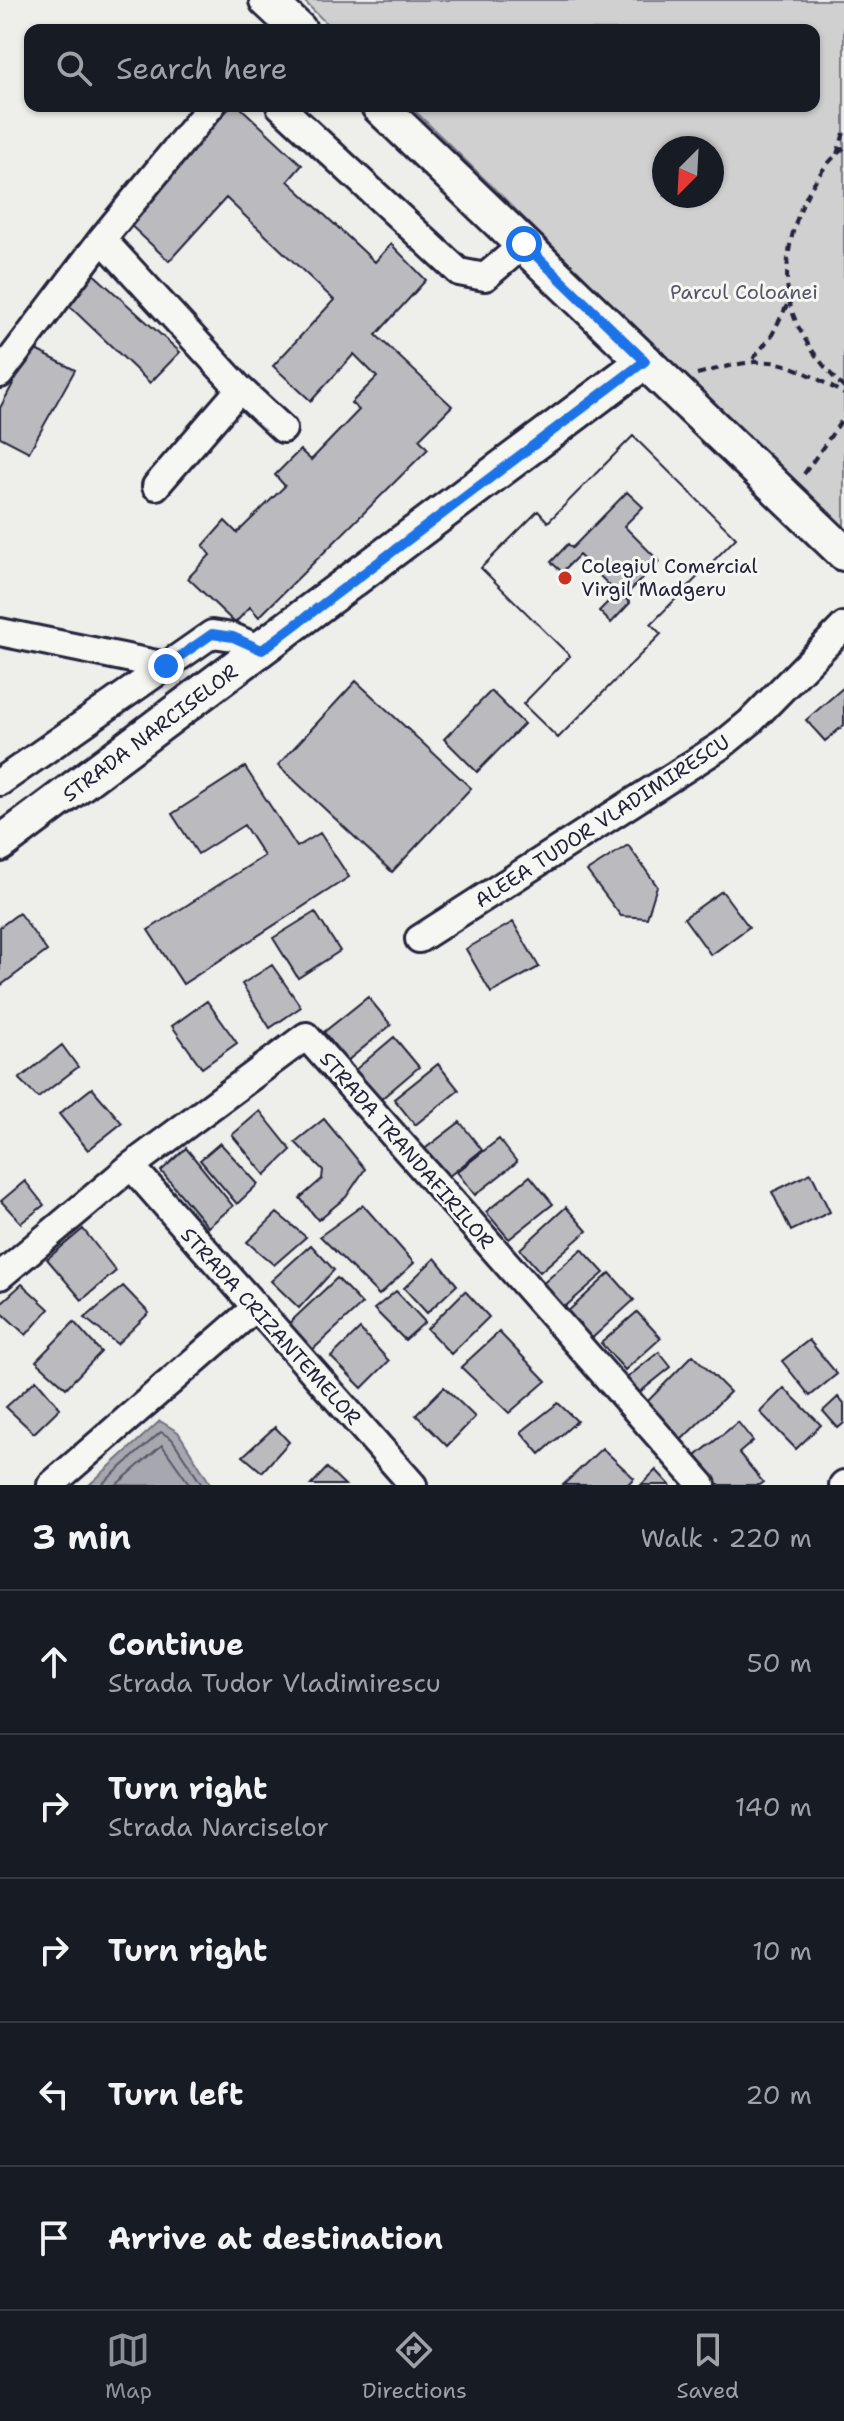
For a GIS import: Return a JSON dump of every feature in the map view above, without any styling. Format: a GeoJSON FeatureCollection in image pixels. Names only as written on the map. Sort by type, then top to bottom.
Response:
{"type":"FeatureCollection","features":[{"type":"Feature","properties":{"kind":"main road"},"geometry":{"type":"LineString","coordinates":[[267,0],[293,24]]}},
{"type":"Feature","properties":{"kind":"main road"},"geometry":{"type":"LineString","coordinates":[[385,112],[844,553]]}},
{"type":"Feature","properties":{"kind":"main road","name":"STRADA NARCISELOR"},"geometry":{"type":"LineString","coordinates":[[0,844],[262,650],[656,372]]}},
{"type":"Feature","properties":{"kind":"street"},"geometry":{"type":"LineString","coordinates":[[0,374],[102,239],[206,112]]}},
{"type":"Feature","properties":{"kind":"street"},"geometry":{"type":"LineString","coordinates":[[286,112],[459,272],[485,277],[524,244]]}},
{"type":"Feature","properties":{"kind":"street"},"geometry":{"type":"LineString","coordinates":[[102,239],[240,389],[283,429]]}},
{"type":"Feature","properties":{"kind":"street"},"geometry":{"type":"LineString","coordinates":[[156,486],[240,389]]}},
{"type":"Feature","properties":{"kind":"street","name":"ALEEA TUDOR VLADIMIRESCU"},"geometry":{"type":"LineString","coordinates":[[419,939],[722,745],[750,722],[844,626]]}},
{"type":"Feature","properties":{"kind":"street"},"geometry":{"type":"LineString","coordinates":[[0,632],[166,666]]}},
{"type":"Feature","properties":{"kind":"street"},"geometry":{"type":"LineString","coordinates":[[0,782],[212,634],[233,637],[262,650]]}},
{"type":"Feature","properties":{"kind":"street","name":"STRADA TRANDAFIRILOR"},"geometry":{"type":"LineString","coordinates":[[0,1276],[131,1166],[306,1036],[702,1485]]}},
{"type":"Feature","properties":{"kind":"street","name":"STRADA CRIZANTEMELOR"},"geometry":{"type":"LineString","coordinates":[[131,1166],[413,1485]]}},
{"type":"Feature","properties":{"kind":"street"},"geometry":{"type":"LineString","coordinates":[[51,1485],[255,1308]]}},
{"type":"Feature","properties":{"kind":"path"},"geometry":{"type":"LineString","coordinates":[[753,359],[772,335],[789,301],[790,244],[805,197],[836,154],[844,133]]}},
{"type":"Feature","properties":{"kind":"path"},"geometry":{"type":"LineString","coordinates":[[836,154],[844,148]]}},
{"type":"Feature","properties":{"kind":"path"},"geometry":{"type":"LineString","coordinates":[[789,301],[817,360],[844,391]]}},
{"type":"Feature","properties":{"kind":"path"},"geometry":{"type":"LineString","coordinates":[[656,372],[753,359],[794,364],[844,391]]}},
{"type":"Feature","properties":{"kind":"path"},"geometry":{"type":"LineString","coordinates":[[788,498],[844,417]]}},
{"type":"Feature","properties":{"kind":"green space","name":"Parcul Coloanei"},"geometry":{"type":"Polygon","coordinates":[[[303,0],[844,0],[844,532],[416,112],[820,112],[820,24],[327,24],[303,0]]]}},
{"type":"Feature","properties":{"kind":"water"},"geometry":{"type":"Polygon","coordinates":[[[160,1421],[178,1432],[211,1485],[89,1485],[160,1421]]]}},
{"type":"Feature","properties":{"kind":"building"},"geometry":{"type":"Polygon","coordinates":[[[226,112],[245,112],[302,165],[288,181],[375,262],[391,244],[426,280],[376,335],[452,406],[419,439],[428,449],[259,617],[250,607],[235,623],[188,578],[210,555],[203,546],[225,521],[237,533],[285,486],[275,475],[300,450],[311,460],[359,410],[351,403],[377,377],[354,354],[311,401],[273,366],[334,300],[226,198],[169,261],[127,222],[226,112]]]}},
{"type":"Feature","properties":{"kind":"building"},"geometry":{"type":"Polygon","coordinates":[[[90,271],[180,352],[150,383],[64,301],[90,271]]]}},
{"type":"Feature","properties":{"kind":"building"},"geometry":{"type":"Polygon","coordinates":[[[32,348],[75,370],[29,452],[0,437],[0,408],[32,348]]]}},
{"type":"Feature","properties":{"kind":"building"},"geometry":{"type":"Polygon","coordinates":[[[633,436],[736,538],[651,624],[661,634],[558,738],[523,704],[570,656],[481,568],[538,511],[548,522],[633,436]],[[627,492],[572,548],[568,544],[551,562],[562,572],[579,555],[617,593],[599,611],[611,623],[630,603],[624,597],[659,561],[624,526],[643,507],[627,492]]]}},
{"type":"Feature","properties":{"kind":"building"},"geometry":{"type":"Polygon","coordinates":[[[633,436],[736,538],[651,624],[661,634],[558,738],[523,704],[570,656],[481,568],[538,511],[548,522],[633,436]]]}},
{"type":"Feature","properties":{"kind":"building"},"geometry":{"type":"Polygon","coordinates":[[[356,681],[471,788],[392,872],[278,765],[356,681]]]}},
{"type":"Feature","properties":{"kind":"building"},"geometry":{"type":"Polygon","coordinates":[[[844,687],[844,725],[825,741],[806,720],[844,687]]]}},
{"type":"Feature","properties":{"kind":"building"},"geometry":{"type":"Polygon","coordinates":[[[491,691],[524,724],[477,772],[444,739],[491,691]]]}},
{"type":"Feature","properties":{"kind":"building"},"geometry":{"type":"Polygon","coordinates":[[[245,767],[297,847],[320,833],[349,877],[183,984],[148,930],[264,856],[244,825],[198,854],[172,814],[245,767]]]}},
{"type":"Feature","properties":{"kind":"building"},"geometry":{"type":"Polygon","coordinates":[[[628,845],[657,886],[647,918],[621,916],[587,871],[628,845]]]}},
{"type":"Feature","properties":{"kind":"building"},"geometry":{"type":"Polygon","coordinates":[[[722,891],[749,927],[711,955],[684,918],[722,891]]]}},
{"type":"Feature","properties":{"kind":"building"},"geometry":{"type":"Polygon","coordinates":[[[315,912],[340,951],[298,978],[273,938],[315,912]]]}},
{"type":"Feature","properties":{"kind":"building"},"geometry":{"type":"Polygon","coordinates":[[[19,913],[47,951],[0,986],[0,927],[19,913]]]}},
{"type":"Feature","properties":{"kind":"building"},"geometry":{"type":"Polygon","coordinates":[[[513,922],[539,967],[491,993],[466,949],[513,922]]]}},
{"type":"Feature","properties":{"kind":"building"},"geometry":{"type":"Polygon","coordinates":[[[272,965],[301,1007],[270,1028],[242,984],[272,965]]]}},
{"type":"Feature","properties":{"kind":"building"},"geometry":{"type":"Polygon","coordinates":[[[368,997],[391,1025],[347,1061],[324,1032],[368,997]]]}},
{"type":"Feature","properties":{"kind":"building"},"geometry":{"type":"Polygon","coordinates":[[[207,1001],[237,1043],[202,1068],[172,1026],[207,1001]]]}},
{"type":"Feature","properties":{"kind":"building"},"geometry":{"type":"Polygon","coordinates":[[[394,1037],[419,1067],[380,1100],[355,1070],[394,1037]]]}},
{"type":"Feature","properties":{"kind":"building"},"geometry":{"type":"Polygon","coordinates":[[[62,1045],[78,1067],[38,1098],[19,1079],[62,1045]]]}},
{"type":"Feature","properties":{"kind":"building"},"geometry":{"type":"Polygon","coordinates":[[[438,1064],[459,1090],[415,1125],[394,1099],[438,1064]]]}},
{"type":"Feature","properties":{"kind":"building"},"geometry":{"type":"Polygon","coordinates":[[[92,1088],[122,1123],[88,1150],[59,1114],[92,1088]]]}},
{"type":"Feature","properties":{"kind":"building"},"geometry":{"type":"Polygon","coordinates":[[[260,1111],[291,1150],[265,1175],[232,1135],[260,1111]]]}},
{"type":"Feature","properties":{"kind":"building"},"geometry":{"type":"Polygon","coordinates":[[[324,1119],[365,1169],[346,1197],[318,1220],[300,1198],[322,1179],[323,1170],[295,1142],[324,1119]]]}},
{"type":"Feature","properties":{"kind":"building"},"geometry":{"type":"Polygon","coordinates":[[[460,1122],[482,1150],[444,1180],[422,1151],[460,1122]]]}},
{"type":"Feature","properties":{"kind":"building"},"geometry":{"type":"Polygon","coordinates":[[[499,1139],[517,1162],[475,1195],[457,1172],[499,1139]]]}},
{"type":"Feature","properties":{"kind":"building"},"geometry":{"type":"Polygon","coordinates":[[[220,1143],[258,1184],[237,1204],[200,1160],[220,1143]]]}},
{"type":"Feature","properties":{"kind":"building"},"geometry":{"type":"Polygon","coordinates":[[[186,1148],[233,1206],[208,1227],[161,1171],[186,1148]]]}},
{"type":"Feature","properties":{"kind":"building"},"geometry":{"type":"Polygon","coordinates":[[[811,1173],[830,1212],[791,1231],[772,1192],[811,1173]]]}},
{"type":"Feature","properties":{"kind":"building"},"geometry":{"type":"Polygon","coordinates":[[[530,1176],[553,1204],[509,1239],[486,1212],[530,1176]]]}},
{"type":"Feature","properties":{"kind":"building"},"geometry":{"type":"Polygon","coordinates":[[[25,1181],[44,1205],[21,1223],[1,1201],[25,1181]]]}},
{"type":"Feature","properties":{"kind":"building"},"geometry":{"type":"Polygon","coordinates":[[[363,1205],[414,1263],[379,1295],[320,1236],[363,1205]]]}},
{"type":"Feature","properties":{"kind":"building"},"geometry":{"type":"Polygon","coordinates":[[[566,1207],[587,1231],[540,1272],[520,1249],[566,1207]]]}},
{"type":"Feature","properties":{"kind":"building"},"geometry":{"type":"Polygon","coordinates":[[[277,1213],[306,1237],[274,1265],[247,1242],[277,1213]]]}},
{"type":"Feature","properties":{"kind":"building"},"geometry":{"type":"Polygon","coordinates":[[[83,1229],[116,1271],[82,1300],[47,1259],[83,1229]]]}},
{"type":"Feature","properties":{"kind":"building"},"geometry":{"type":"Polygon","coordinates":[[[311,1245],[334,1270],[299,1308],[271,1281],[311,1245]]]}},
{"type":"Feature","properties":{"kind":"building"},"geometry":{"type":"Polygon","coordinates":[[[582,1249],[604,1273],[560,1311],[539,1287],[582,1249]]]}},
{"type":"Feature","properties":{"kind":"building"},"geometry":{"type":"Polygon","coordinates":[[[435,1258],[457,1285],[427,1313],[404,1288],[435,1258]]]}},
{"type":"Feature","properties":{"kind":"building"},"geometry":{"type":"Polygon","coordinates":[[[610,1273],[634,1300],[589,1341],[565,1314],[610,1273]]]}},
{"type":"Feature","properties":{"kind":"building"},"geometry":{"type":"Polygon","coordinates":[[[337,1278],[362,1304],[308,1354],[285,1327],[337,1278]]]}},
{"type":"Feature","properties":{"kind":"building"},"geometry":{"type":"Polygon","coordinates":[[[22,1284],[49,1309],[26,1335],[0,1311],[0,1304],[22,1284]]]}},
{"type":"Feature","properties":{"kind":"building"},"geometry":{"type":"Polygon","coordinates":[[[123,1286],[149,1313],[117,1344],[85,1318],[123,1286]]]}},
{"type":"Feature","properties":{"kind":"building"},"geometry":{"type":"Polygon","coordinates":[[[396,1291],[425,1322],[405,1340],[374,1309],[396,1291]]]}},
{"type":"Feature","properties":{"kind":"building"},"geometry":{"type":"Polygon","coordinates":[[[465,1291],[489,1317],[451,1354],[427,1329],[465,1291]]]}},
{"type":"Feature","properties":{"kind":"building"},"geometry":{"type":"Polygon","coordinates":[[[637,1312],[661,1338],[625,1370],[601,1343],[637,1312]]]}},
{"type":"Feature","properties":{"kind":"building"},"geometry":{"type":"Polygon","coordinates":[[[74,1322],[101,1352],[66,1388],[36,1361],[74,1322]]]}},
{"type":"Feature","properties":{"kind":"building"},"geometry":{"type":"Polygon","coordinates":[[[360,1329],[389,1361],[362,1388],[331,1357],[360,1329]]]}},
{"type":"Feature","properties":{"kind":"building"},"geometry":{"type":"Polygon","coordinates":[[[499,1332],[546,1381],[509,1413],[461,1367],[499,1332]]]}},
{"type":"Feature","properties":{"kind":"building"},"geometry":{"type":"Polygon","coordinates":[[[809,1340],[837,1374],[810,1396],[782,1361],[809,1340]]]}},
{"type":"Feature","properties":{"kind":"building"},"geometry":{"type":"Polygon","coordinates":[[[659,1352],[671,1367],[635,1396],[623,1381],[659,1352]]]}},
{"type":"Feature","properties":{"kind":"building"},"geometry":{"type":"Polygon","coordinates":[[[693,1355],[730,1392],[676,1445],[640,1409],[693,1355]]]}},
{"type":"Feature","properties":{"kind":"building"},"geometry":{"type":"Polygon","coordinates":[[[36,1380],[60,1408],[34,1433],[6,1407],[36,1380]]]}},
{"type":"Feature","properties":{"kind":"building"},"geometry":{"type":"Polygon","coordinates":[[[444,1387],[475,1417],[447,1446],[416,1415],[444,1387]]]}},
{"type":"Feature","properties":{"kind":"building"},"geometry":{"type":"Polygon","coordinates":[[[784,1388],[821,1425],[796,1449],[760,1412],[784,1388]]]}},
{"type":"Feature","properties":{"kind":"building"},"geometry":{"type":"Polygon","coordinates":[[[838,1397],[844,1404],[844,1423],[838,1428],[823,1411],[838,1397]]]}},
{"type":"Feature","properties":{"kind":"building"},"geometry":{"type":"Polygon","coordinates":[[[558,1403],[577,1421],[540,1454],[521,1432],[558,1403]]]}},
{"type":"Feature","properties":{"kind":"building"},"geometry":{"type":"Polygon","coordinates":[[[738,1422],[753,1441],[739,1453],[763,1482],[759,1485],[711,1485],[691,1460],[738,1422]]]}},
{"type":"Feature","properties":{"kind":"building"},"geometry":{"type":"Polygon","coordinates":[[[275,1427],[289,1442],[262,1472],[243,1456],[275,1427]]]}},
{"type":"Feature","properties":{"kind":"building"},"geometry":{"type":"Polygon","coordinates":[[[602,1448],[634,1478],[627,1485],[563,1485],[602,1448]]]}},
{"type":"Feature","properties":{"kind":"building"},"geometry":{"type":"Polygon","coordinates":[[[327,1468],[345,1485],[311,1485],[327,1468]]]}},
{"type":"Feature","properties":{"kind":"building"},"geometry":{"type":"Polygon","coordinates":[[[656,1470],[670,1485],[641,1485],[656,1470]]]}},
{"type":"Feature","properties":{"kind":"place","name":"Colegiul Comercial Virgil Madgeru"},"geometry":{"type":"Point","coordinates":[565,578]}},
{"type":"Feature","properties":{"kind":"route"},"geometry":{"type":"LineString","coordinates":[[166,666],[212,634],[233,637],[262,650],[645,361],[524,244]]}}]}
